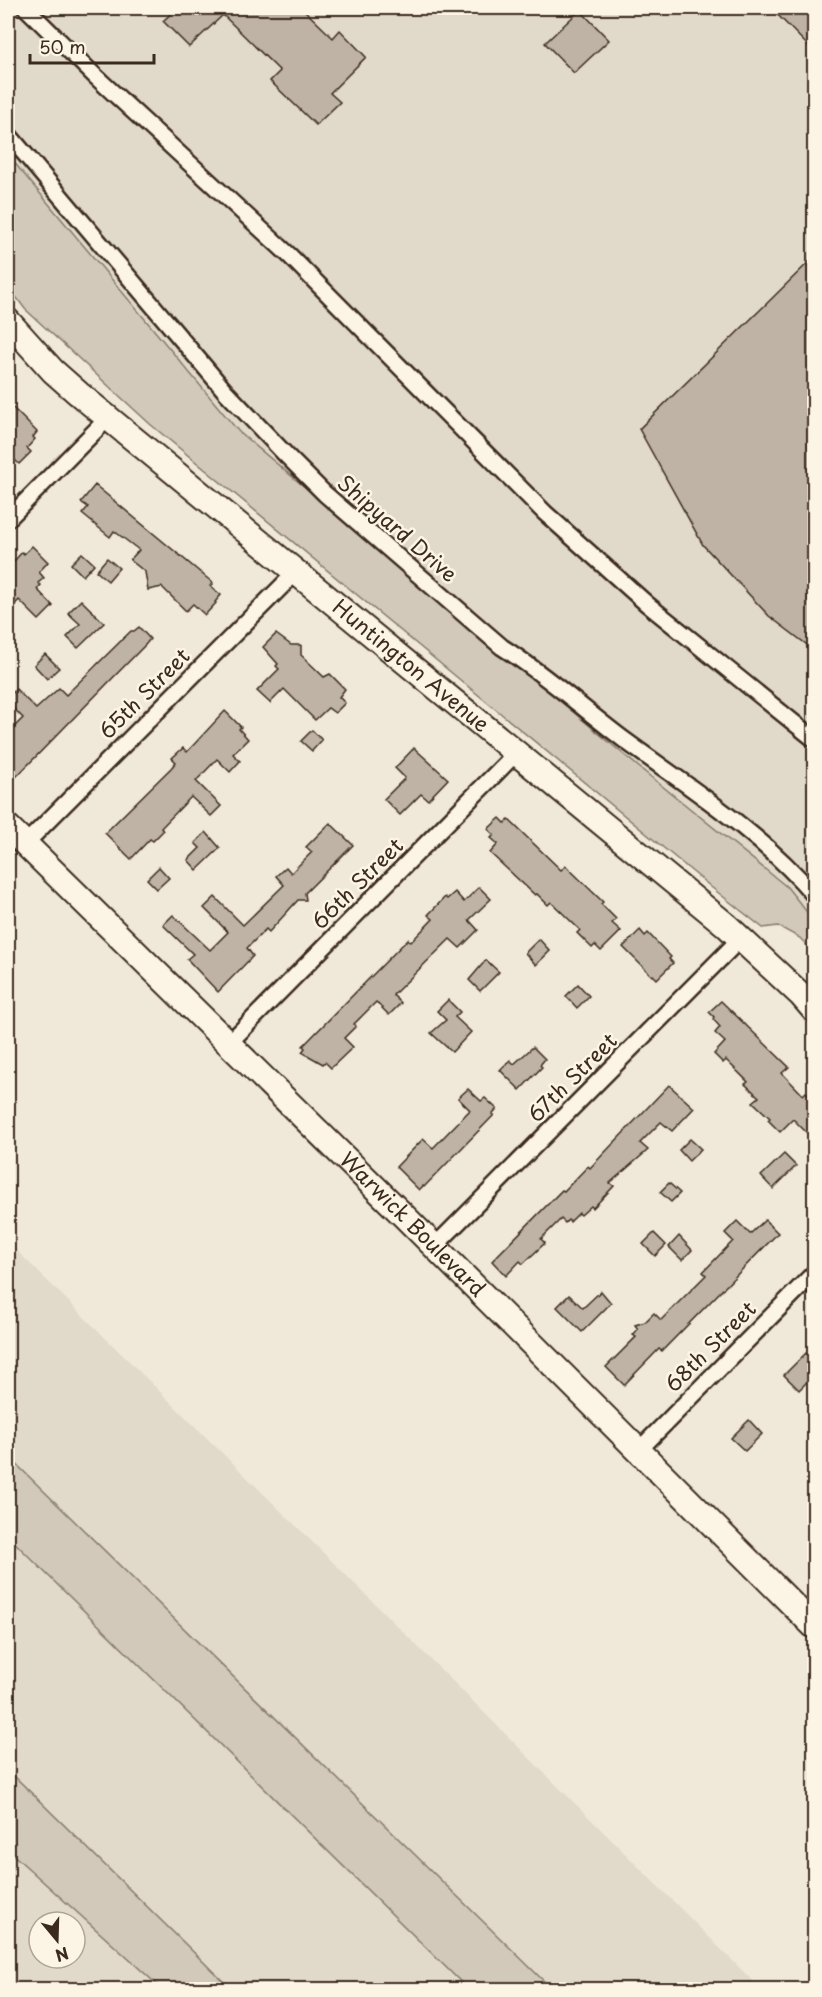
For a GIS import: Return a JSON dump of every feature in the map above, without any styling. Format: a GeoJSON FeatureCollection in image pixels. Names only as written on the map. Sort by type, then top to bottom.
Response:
{"type":"FeatureCollection","features":[{"type":"Feature","properties":{"kind":"main road","name":"Huntington Avenue"},"geometry":{"type":"LineString","coordinates":[[8,321],[53,371],[740,939],[801,995],[814,1010]]}},
{"type":"Feature","properties":{"kind":"main road","name":"Warwick Boulevard"},"geometry":{"type":"LineString","coordinates":[[8,827],[435,1246],[814,1626]]}},
{"type":"Feature","properties":{"kind":"street"},"geometry":{"type":"LineString","coordinates":[[26,8],[95,76],[289,255],[544,513],[647,604],[814,739]]}},
{"type":"Feature","properties":{"kind":"street","name":"Shipyard Drive"},"geometry":{"type":"LineString","coordinates":[[8,134],[225,391],[325,494],[502,647],[522,659],[621,737],[731,817],[768,848],[814,895]]}},
{"type":"Feature","properties":{"kind":"street"},"geometry":{"type":"LineString","coordinates":[[8,519],[108,418]]}},
{"type":"Feature","properties":{"kind":"street","name":"65th Street"},"geometry":{"type":"LineString","coordinates":[[25,844],[295,573]]}},
{"type":"Feature","properties":{"kind":"street","name":"66th Street"},"geometry":{"type":"LineString","coordinates":[[229,1043],[516,753]]}},
{"type":"Feature","properties":{"kind":"street","name":"67th Street"},"geometry":{"type":"LineString","coordinates":[[435,1246],[740,939]]}},
{"type":"Feature","properties":{"kind":"street","name":"68th Street"},"geometry":{"type":"LineString","coordinates":[[638,1451],[814,1273]]}},
{"type":"Feature","properties":{"kind":"shaded area"},"geometry":{"type":"Polygon","coordinates":[[[8,8],[814,8],[814,930],[8,267],[8,8]]]}},
{"type":"Feature","properties":{"kind":"shaded area"},"geometry":{"type":"Polygon","coordinates":[[[8,155],[239,432],[646,773],[787,887],[814,921],[814,953],[800,938],[778,926],[763,928],[711,887],[150,424],[25,309],[8,286],[8,155]]]}},
{"type":"Feature","properties":{"kind":"shaded area"},"geometry":{"type":"Polygon","coordinates":[[[8,1242],[357,1586],[761,1989],[8,1989],[8,1242]]]}},
{"type":"Feature","properties":{"kind":"shaded area"},"geometry":{"type":"Polygon","coordinates":[[[8,1456],[552,1989],[468,1989],[8,1536],[8,1456]]]}},
{"type":"Feature","properties":{"kind":"shaded area"},"geometry":{"type":"Polygon","coordinates":[[[8,1770],[231,1989],[162,1989],[87,1921],[87,1910],[74,1910],[8,1850],[8,1770]]]}},
{"type":"Feature","properties":{"kind":"building"},"geometry":{"type":"Polygon","coordinates":[[[177,8],[302,8],[333,38],[340,30],[366,57],[330,93],[340,102],[316,125],[270,81],[280,71],[223,15],[189,47],[163,21],[177,8]]]}},
{"type":"Feature","properties":{"kind":"building"},"geometry":{"type":"Polygon","coordinates":[[[771,8],[814,8],[814,52],[771,8]]]}},
{"type":"Feature","properties":{"kind":"building"},"geometry":{"type":"Polygon","coordinates":[[[580,10],[609,40],[574,73],[545,43],[580,10]]]}},
{"type":"Feature","properties":{"kind":"building"},"geometry":{"type":"Polygon","coordinates":[[[814,257],[814,650],[769,616],[703,545],[639,429],[814,257]]]}},
{"type":"Feature","properties":{"kind":"building"},"geometry":{"type":"Polygon","coordinates":[[[8,403],[37,432],[33,437],[35,439],[27,448],[31,452],[19,464],[15,460],[8,467],[8,403]]]}},
{"type":"Feature","properties":{"kind":"building"},"geometry":{"type":"Polygon","coordinates":[[[95,485],[213,583],[210,586],[221,595],[205,615],[193,604],[186,611],[162,587],[148,590],[145,572],[130,560],[139,550],[114,531],[110,537],[82,514],[88,507],[81,502],[95,485]]]}},
{"type":"Feature","properties":{"kind":"building"},"geometry":{"type":"Polygon","coordinates":[[[32,546],[48,562],[39,572],[44,578],[38,583],[41,585],[37,589],[53,606],[39,620],[19,600],[8,612],[8,568],[22,552],[24,554],[32,546]]]}},
{"type":"Feature","properties":{"kind":"building"},"geometry":{"type":"Polygon","coordinates":[[[82,553],[94,564],[83,576],[71,564],[82,553]]]}},
{"type":"Feature","properties":{"kind":"building"},"geometry":{"type":"Polygon","coordinates":[[[107,558],[119,568],[108,581],[96,571],[107,558]]]}},
{"type":"Feature","properties":{"kind":"building"},"geometry":{"type":"Polygon","coordinates":[[[81,600],[104,623],[78,648],[67,637],[80,624],[68,613],[81,600]]]}},
{"type":"Feature","properties":{"kind":"building"},"geometry":{"type":"Polygon","coordinates":[[[139,627],[150,639],[146,644],[16,777],[8,768],[8,733],[23,718],[8,703],[8,698],[16,689],[36,709],[59,688],[66,695],[131,631],[139,627]]]}},
{"type":"Feature","properties":{"kind":"building"},"geometry":{"type":"Polygon","coordinates":[[[276,634],[291,645],[301,645],[301,655],[324,677],[330,674],[345,689],[339,697],[345,703],[335,713],[328,708],[315,720],[284,689],[270,703],[257,691],[279,669],[276,666],[278,664],[263,647],[276,634]]]}},
{"type":"Feature","properties":{"kind":"building"},"geometry":{"type":"Polygon","coordinates":[[[45,654],[59,668],[47,679],[34,665],[45,654]]]}},
{"type":"Feature","properties":{"kind":"building"},"geometry":{"type":"Polygon","coordinates":[[[225,711],[241,727],[239,729],[248,739],[233,754],[240,761],[230,772],[217,759],[196,781],[221,806],[211,816],[191,797],[161,828],[163,831],[153,841],[150,839],[131,859],[105,833],[171,768],[176,762],[172,758],[183,748],[187,752],[225,711]]]}},
{"type":"Feature","properties":{"kind":"building"},"geometry":{"type":"Polygon","coordinates":[[[312,730],[322,740],[312,751],[301,741],[312,730]]]}},
{"type":"Feature","properties":{"kind":"building"},"geometry":{"type":"Polygon","coordinates":[[[414,748],[448,779],[428,800],[421,794],[400,815],[384,799],[405,778],[395,768],[414,748]]]}},
{"type":"Feature","properties":{"kind":"building"},"geometry":{"type":"Polygon","coordinates":[[[500,818],[505,823],[509,820],[561,870],[566,866],[603,902],[601,904],[616,919],[612,923],[621,931],[601,951],[595,945],[592,948],[577,933],[580,930],[551,902],[548,905],[537,894],[535,895],[490,853],[498,844],[491,838],[494,835],[488,829],[500,818]]]}},
{"type":"Feature","properties":{"kind":"building"},"geometry":{"type":"Polygon","coordinates":[[[330,823],[353,845],[305,893],[306,900],[298,900],[269,932],[266,929],[247,948],[253,956],[218,992],[187,959],[193,954],[163,925],[173,915],[210,950],[228,932],[204,908],[215,897],[243,925],[284,885],[276,876],[286,867],[291,873],[312,852],[306,847],[330,823]]]}},
{"type":"Feature","properties":{"kind":"building"},"geometry":{"type":"Polygon","coordinates":[[[206,832],[220,848],[197,870],[188,860],[200,848],[195,843],[206,832]]]}},
{"type":"Feature","properties":{"kind":"building"},"geometry":{"type":"Polygon","coordinates":[[[159,867],[169,878],[157,889],[147,879],[159,867]]]}},
{"type":"Feature","properties":{"kind":"building"},"geometry":{"type":"Polygon","coordinates":[[[479,887],[491,899],[469,920],[478,930],[460,948],[450,939],[393,995],[401,1003],[389,1015],[376,1002],[354,1024],[356,1026],[344,1038],[353,1047],[331,1068],[325,1062],[323,1064],[302,1052],[305,1048],[303,1046],[408,939],[411,942],[433,919],[428,915],[445,897],[447,899],[455,892],[464,902],[479,887]]]}},
{"type":"Feature","properties":{"kind":"building"},"geometry":{"type":"Polygon","coordinates":[[[640,930],[645,936],[648,933],[671,957],[669,959],[673,963],[657,979],[623,947],[640,930]]]}},
{"type":"Feature","properties":{"kind":"building"},"geometry":{"type":"Polygon","coordinates":[[[539,939],[550,951],[536,965],[525,953],[539,939]]]}},
{"type":"Feature","properties":{"kind":"building"},"geometry":{"type":"Polygon","coordinates":[[[486,960],[499,972],[480,991],[469,980],[486,960]]]}},
{"type":"Feature","properties":{"kind":"building"},"geometry":{"type":"Polygon","coordinates":[[[578,984],[589,996],[577,1008],[566,996],[578,984]]]}},
{"type":"Feature","properties":{"kind":"building"},"geometry":{"type":"Polygon","coordinates":[[[448,1000],[460,1012],[455,1017],[471,1032],[452,1052],[431,1033],[446,1020],[437,1011],[448,1000]]]}},
{"type":"Feature","properties":{"kind":"building"},"geometry":{"type":"Polygon","coordinates":[[[721,1001],[789,1067],[782,1073],[803,1095],[806,1092],[814,1100],[814,1140],[793,1119],[780,1132],[768,1120],[770,1118],[753,1102],[759,1097],[745,1084],[748,1082],[726,1060],[723,1063],[714,1054],[725,1042],[715,1033],[720,1027],[709,1012],[721,1001]]]}},
{"type":"Feature","properties":{"kind":"building"},"geometry":{"type":"Polygon","coordinates":[[[533,1047],[545,1059],[540,1065],[542,1067],[520,1090],[500,1070],[510,1060],[514,1064],[533,1047]]]}},
{"type":"Feature","properties":{"kind":"building"},"geometry":{"type":"Polygon","coordinates":[[[669,1085],[694,1108],[672,1131],[661,1122],[640,1143],[648,1150],[610,1183],[614,1186],[593,1208],[591,1206],[581,1215],[579,1213],[570,1222],[568,1220],[565,1223],[561,1219],[541,1239],[545,1243],[523,1264],[520,1261],[506,1276],[492,1261],[562,1190],[564,1191],[588,1166],[590,1168],[669,1085]]]}},
{"type":"Feature","properties":{"kind":"building"},"geometry":{"type":"Polygon","coordinates":[[[468,1089],[481,1101],[485,1098],[497,1109],[492,1114],[494,1115],[419,1190],[396,1167],[423,1139],[433,1148],[470,1110],[458,1098],[468,1089]]]}},
{"type":"Feature","properties":{"kind":"building"},"geometry":{"type":"Polygon","coordinates":[[[690,1139],[701,1149],[689,1161],[679,1150],[690,1139]]]}},
{"type":"Feature","properties":{"kind":"building"},"geometry":{"type":"Polygon","coordinates":[[[784,1154],[796,1166],[773,1189],[761,1176],[784,1154]]]}},
{"type":"Feature","properties":{"kind":"building"},"geometry":{"type":"Polygon","coordinates":[[[669,1183],[680,1193],[671,1202],[660,1192],[669,1183]]]}},
{"type":"Feature","properties":{"kind":"building"},"geometry":{"type":"Polygon","coordinates":[[[765,1220],[778,1233],[662,1351],[659,1349],[624,1385],[606,1367],[636,1337],[633,1335],[638,1329],[635,1325],[645,1322],[654,1313],[661,1320],[706,1275],[703,1272],[733,1241],[725,1233],[737,1221],[750,1234],[765,1220]]]}},
{"type":"Feature","properties":{"kind":"building"},"geometry":{"type":"Polygon","coordinates":[[[654,1233],[666,1245],[655,1256],[643,1244],[654,1233]]]}},
{"type":"Feature","properties":{"kind":"building"},"geometry":{"type":"Polygon","coordinates":[[[679,1236],[692,1250],[682,1260],[669,1247],[679,1236]]]}},
{"type":"Feature","properties":{"kind":"building"},"geometry":{"type":"Polygon","coordinates":[[[601,1291],[611,1303],[582,1332],[557,1307],[569,1295],[583,1308],[601,1291]]]}},
{"type":"Feature","properties":{"kind":"building"},"geometry":{"type":"Polygon","coordinates":[[[806,1353],[814,1361],[814,1375],[799,1390],[784,1375],[806,1353]]]}},
{"type":"Feature","properties":{"kind":"building"},"geometry":{"type":"Polygon","coordinates":[[[749,1420],[762,1434],[745,1451],[731,1438],[749,1420]]]}}]}
